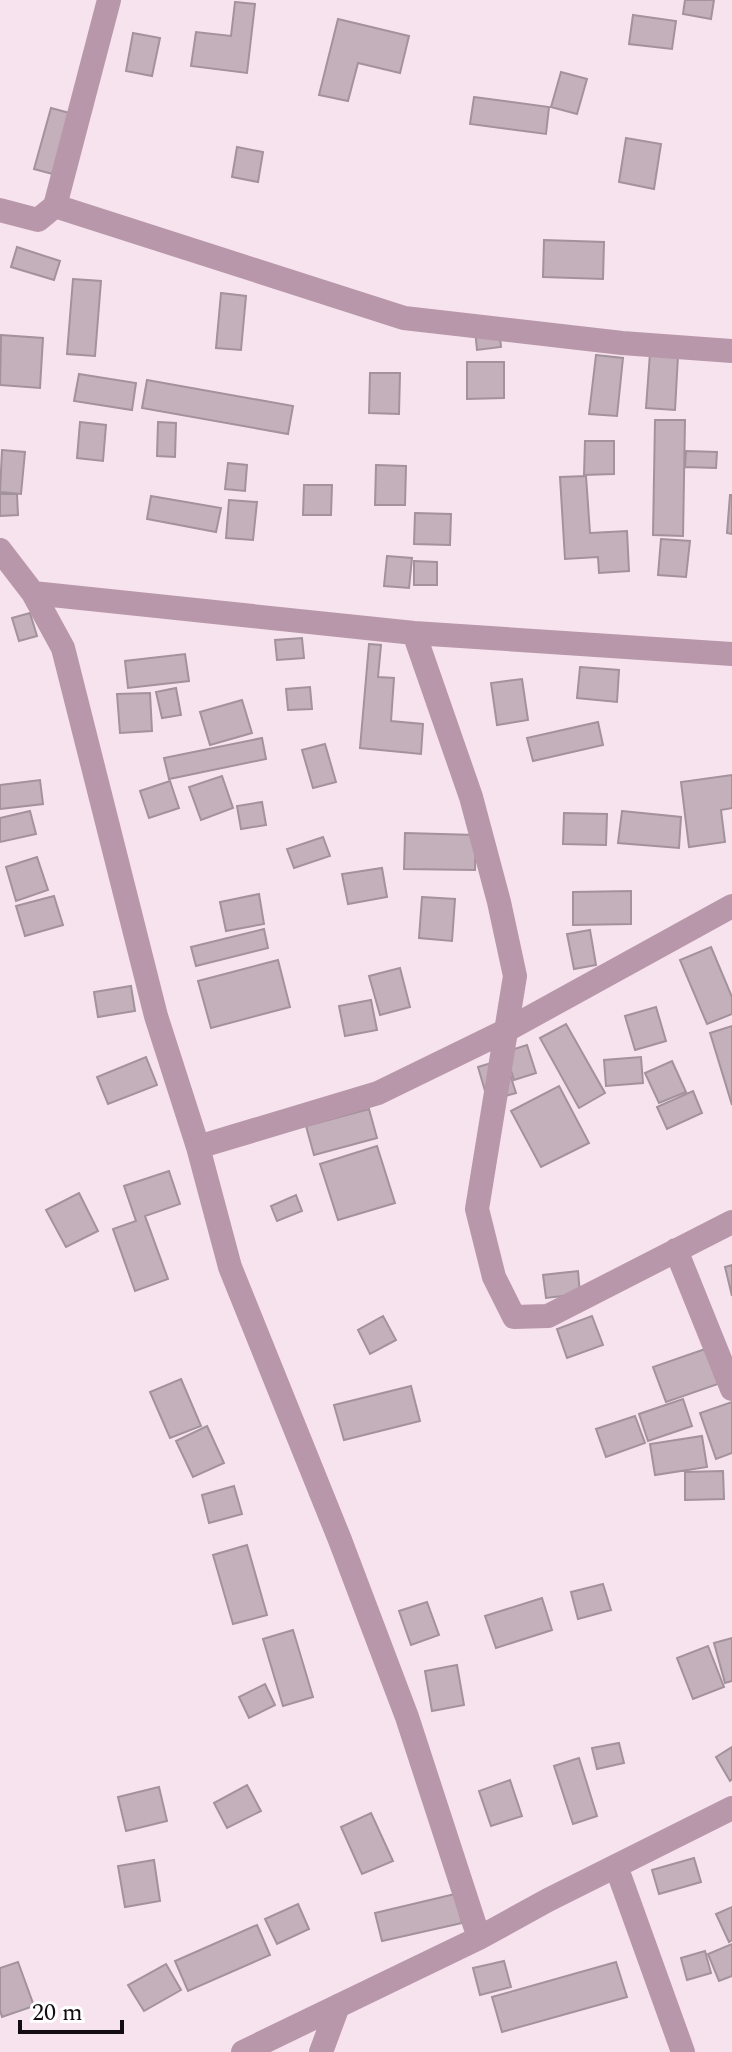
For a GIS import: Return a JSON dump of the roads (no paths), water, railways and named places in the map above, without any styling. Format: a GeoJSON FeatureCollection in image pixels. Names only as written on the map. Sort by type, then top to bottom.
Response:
{"type":"FeatureCollection","features":[{"type":"Feature","properties":{"kind":"street"},"geometry":{"type":"LineString","coordinates":[[0,210],[38,220],[55,206],[109,0]]}},
{"type":"Feature","properties":{"kind":"street"},"geometry":{"type":"LineString","coordinates":[[55,206],[404,318],[622,343],[732,351]]}},
{"type":"Feature","properties":{"kind":"street"},"geometry":{"type":"LineString","coordinates":[[0,550],[33,593],[63,648],[156,1016],[198,1147],[230,1267],[340,1540],[407,1717],[479,1938]]}},
{"type":"Feature","properties":{"kind":"street"},"geometry":{"type":"LineString","coordinates":[[33,593],[414,633],[732,654]]}},
{"type":"Feature","properties":{"kind":"street"},"geometry":{"type":"LineString","coordinates":[[414,633],[471,797],[515,976],[477,1209],[494,1277],[514,1317],[548,1316],[732,1222]]}},
{"type":"Feature","properties":{"kind":"street"},"geometry":{"type":"LineString","coordinates":[[198,1147],[378,1093],[505,1031],[732,906]]}},
{"type":"Feature","properties":{"kind":"street"},"geometry":{"type":"LineString","coordinates":[[676,1250],[732,1389]]}},
{"type":"Feature","properties":{"kind":"street"},"geometry":{"type":"LineString","coordinates":[[243,2052],[479,1938],[732,1808]]}},
{"type":"Feature","properties":{"kind":"street"},"geometry":{"type":"LineString","coordinates":[[616,1866],[683,2052]]}},
{"type":"Feature","properties":{"kind":"street"},"geometry":{"type":"LineString","coordinates":[[321,2052],[338,2006]]}}]}
